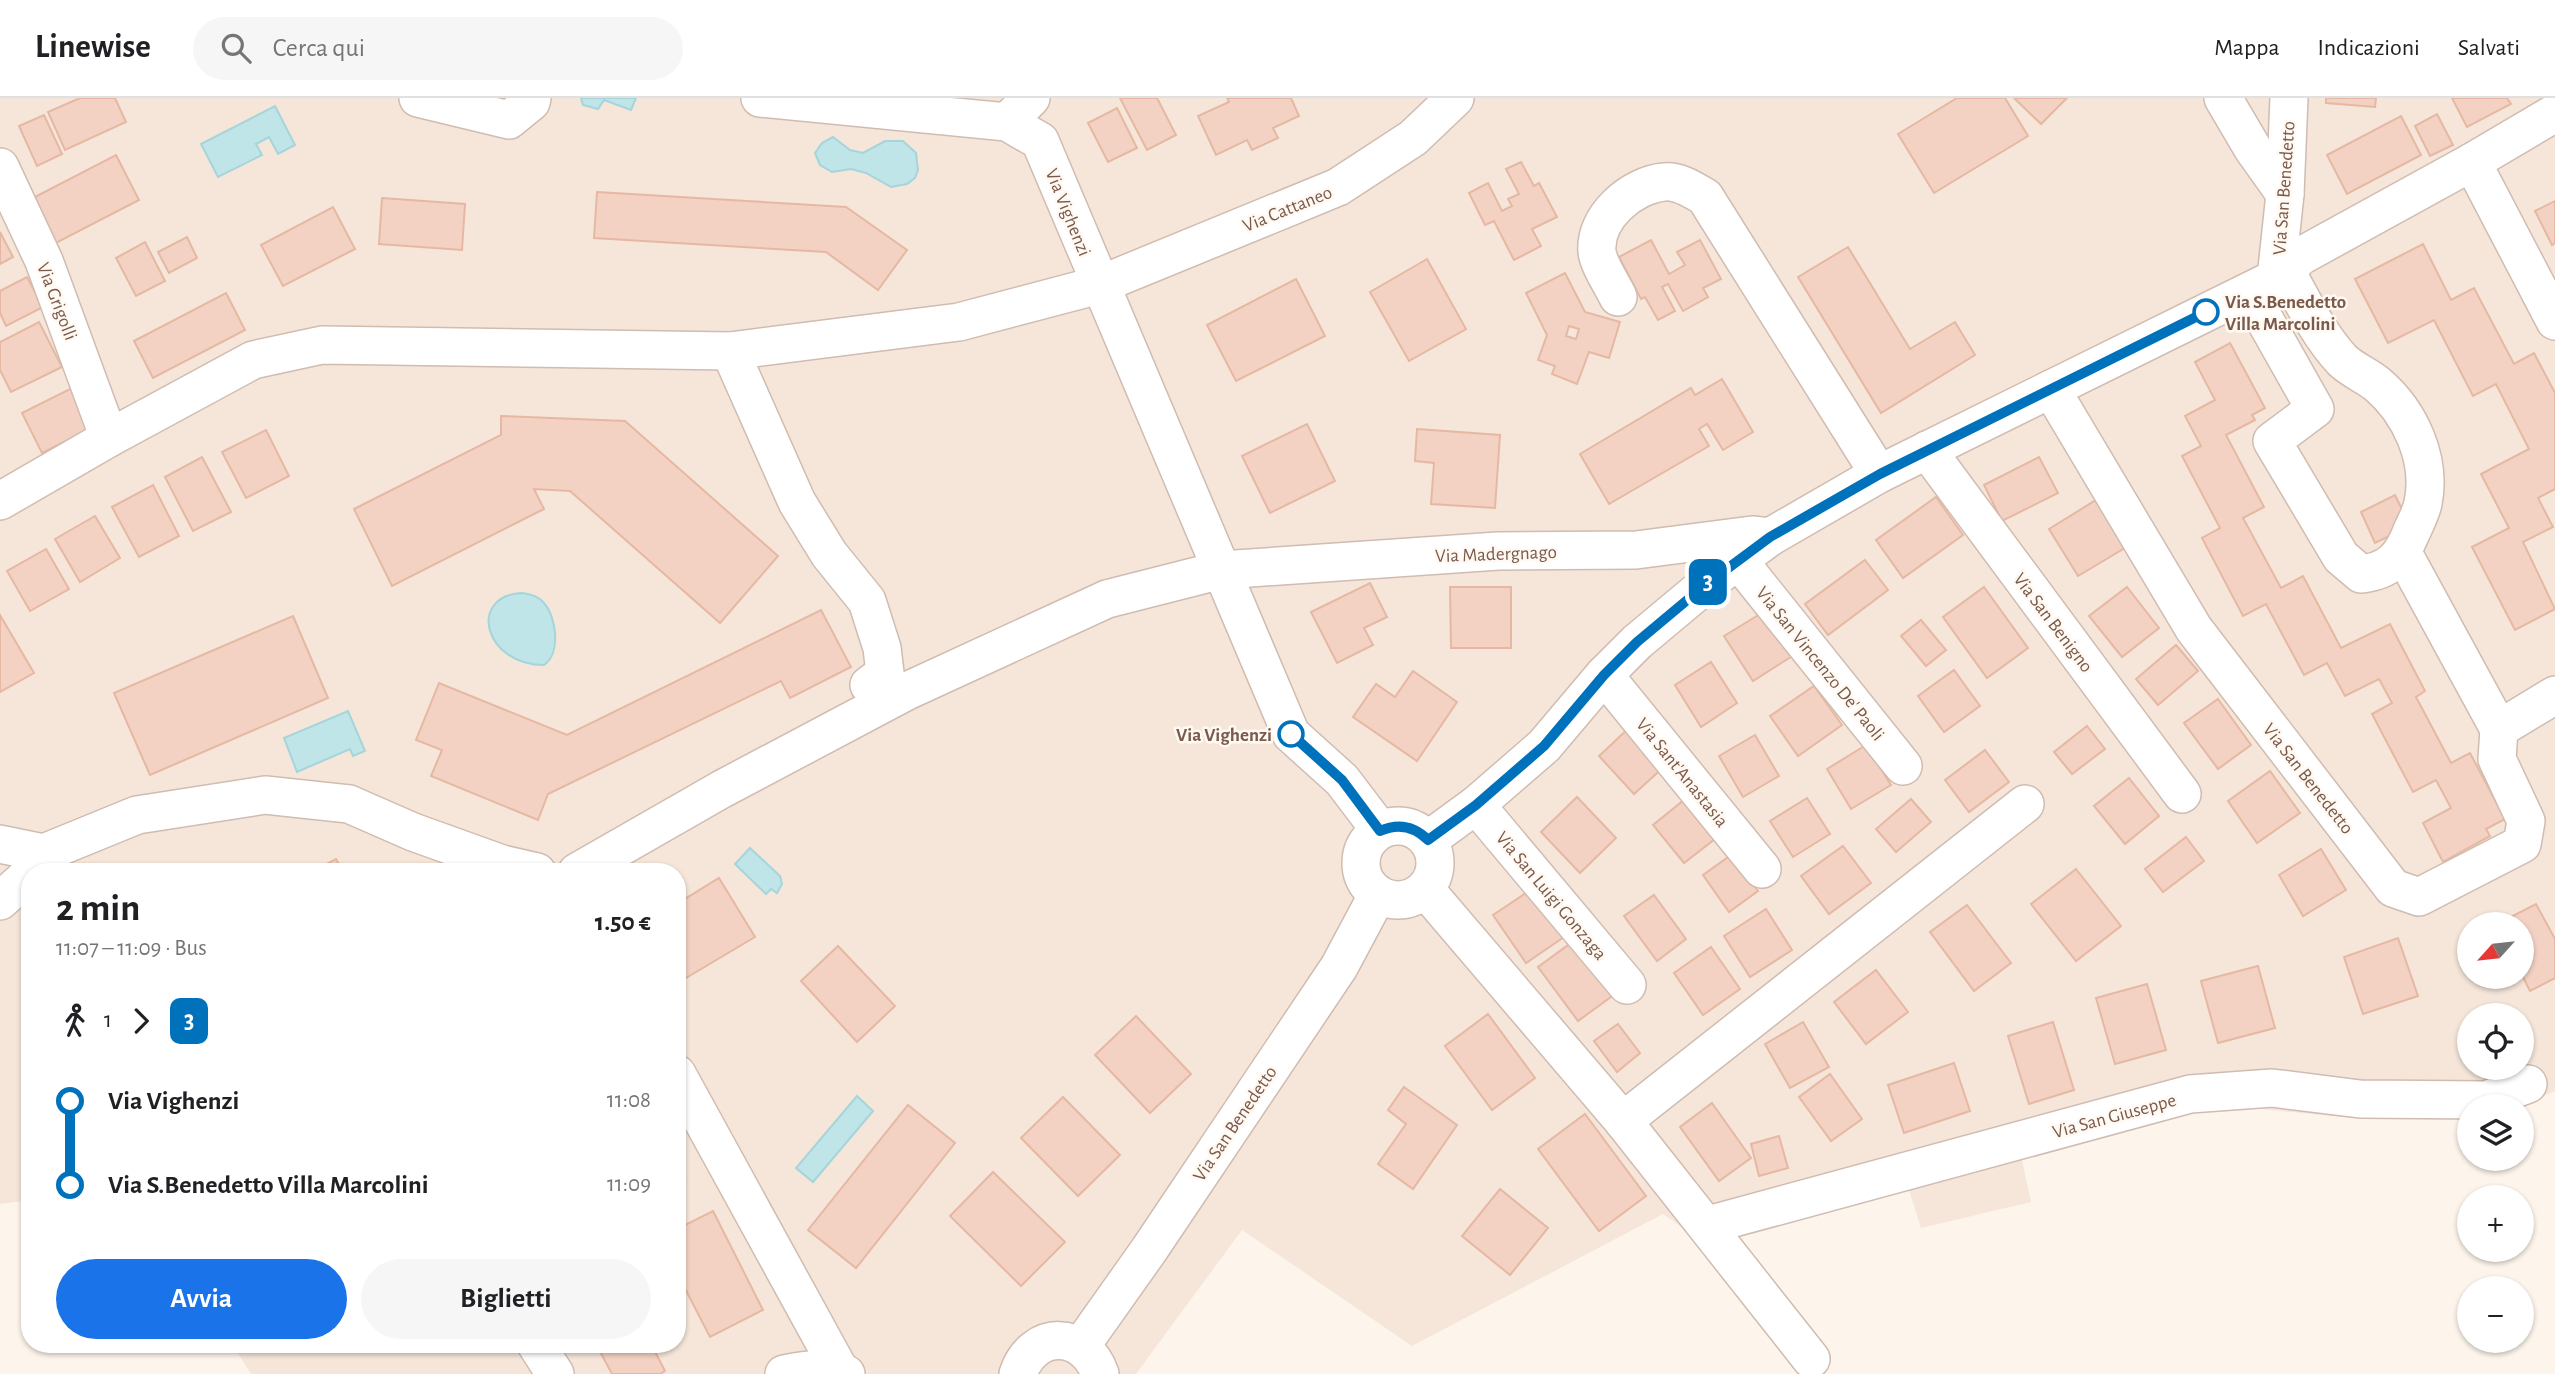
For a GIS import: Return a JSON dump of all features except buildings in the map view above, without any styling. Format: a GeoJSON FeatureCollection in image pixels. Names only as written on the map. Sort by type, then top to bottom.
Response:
{"type":"FeatureCollection","features":[{"type":"Feature","properties":{"kind":"street"},"geometry":{"type":"LineString","coordinates":[[418,98],[509,120],[531,102],[532,98]]}},
{"type":"Feature","properties":{"kind":"street","name":"Via Vighenzi"},"geometry":{"type":"LineString","coordinates":[[760,98],[1019,110],[1040,141],[1291,734],[1342,780],[1380,831]]}},
{"type":"Feature","properties":{"kind":"street","name":"Via Cattaneo"},"geometry":{"type":"LineString","coordinates":[[0,501],[253,360],[322,345],[730,351],[958,322],[1099,285],[1338,187],[1413,138],[1455,98]]}},
{"type":"Feature","properties":{"kind":"street"},"geometry":{"type":"LineString","coordinates":[[2223,98],[2253,149],[2285,194]]}},
{"type":"Feature","properties":{"kind":"street","name":"Via San Benedetto"},"geometry":{"type":"LineString","coordinates":[[2278,274],[2289,98]]}},
{"type":"Feature","properties":{"kind":"street"},"geometry":{"type":"LineString","coordinates":[[1428,840],[1476,805],[1544,746],[1604,675],[1637,642],[1704,586],[1770,537],[1880,474],[2278,274],[2555,111],[2548,98]]}},
{"type":"Feature","properties":{"kind":"street"},"geometry":{"type":"LineString","coordinates":[[2472,162],[2555,321]]}},
{"type":"Feature","properties":{"kind":"street","name":"Via Grigolli"},"geometry":{"type":"LineString","coordinates":[[0,167],[44,261],[109,438]]}},
{"type":"Feature","properties":{"kind":"street"},"geometry":{"type":"LineString","coordinates":[[1618,297],[1597,254],[1598,237],[1617,204],[1664,182],[1684,185],[1705,197],[1880,474]]}},
{"type":"Feature","properties":{"kind":"street"},"geometry":{"type":"LineString","coordinates":[[2278,274],[2326,342],[2345,363],[2375,382],[2398,403],[2416,435],[2424,470],[2423,504],[2403,552],[2373,573],[2361,574],[2341,557],[2272,441],[2315,409],[2375,382]]}},
{"type":"Feature","properties":{"kind":"street"},"geometry":{"type":"LineString","coordinates":[[2278,274],[2315,409]]}},
{"type":"Feature","properties":{"kind":"street"},"geometry":{"type":"LineString","coordinates":[[730,351],[797,502],[829,554],[867,601],[882,648],[885,673],[869,685]]}},
{"type":"Feature","properties":{"kind":"street","name":"Via San Benedetto"},"geometry":{"type":"LineString","coordinates":[[2051,389],[2194,629],[2393,888],[2419,897],[2522,844],[2526,821],[2497,759],[2499,729]]}},
{"type":"Feature","properties":{"kind":"street","name":"Via San Benigno"},"geometry":{"type":"LineString","coordinates":[[1927,450],[2182,794]]}},
{"type":"Feature","properties":{"kind":"street","name":"Via Madergnago"},"geometry":{"type":"LineString","coordinates":[[593,863],[734,783],[907,691],[1107,599],[1221,570],[1498,551],[1636,550],[1752,535],[1770,537]]}},
{"type":"Feature","properties":{"kind":"street"},"geometry":{"type":"LineString","coordinates":[[2403,552],[2499,729],[2555,695]]}},
{"type":"Feature","properties":{"kind":"street","name":"Via San Vincenzo De' Paoli"},"geometry":{"type":"LineString","coordinates":[[1738,560],[1903,766]]}},
{"type":"Feature","properties":{"kind":"street","name":"Via Sant'Anastasia"},"geometry":{"type":"LineString","coordinates":[[1604,675],[1762,869]]}},
{"type":"Feature","properties":{"kind":"street"},"geometry":{"type":"LineString","coordinates":[[41,863],[137,815],[265,795],[349,804],[413,832],[499,863]]}},
{"type":"Feature","properties":{"kind":"street"},"geometry":{"type":"LineString","coordinates":[[1623,1121],[2025,804]]}},
{"type":"Feature","properties":{"kind":"street","name":"Via San Luigi Gonzaga"},"geometry":{"type":"LineString","coordinates":[[1476,805],[1627,985]]}},
{"type":"Feature","properties":{"kind":"street"},"geometry":{"type":"LineString","coordinates":[[1400,826],[1421,833],[1428,840],[1435,857],[1434,874],[1417,896],[1397,900],[1378,894],[1367,883],[1361,869],[1362,854],[1368,840],[1380,831],[1400,826]]}},
{"type":"Feature","properties":{"kind":"street"},"geometry":{"type":"LineString","coordinates":[[0,844],[30,863]]}},
{"type":"Feature","properties":{"kind":"street"},"geometry":{"type":"LineString","coordinates":[[0,901],[21,880]]}},
{"type":"Feature","properties":{"kind":"street"},"geometry":{"type":"LineString","coordinates":[[1425,889],[1623,1121],[1708,1225],[1811,1359]]}},
{"type":"Feature","properties":{"kind":"street","name":"Via San Benedetto"},"geometry":{"type":"LineString","coordinates":[[1018,1374],[1030,1353],[1041,1345],[1054,1341],[1068,1341],[1090,1360],[1149,1250],[1339,967],[1378,894]]}},
{"type":"Feature","properties":{"kind":"street","name":"Via San Giuseppe"},"geometry":{"type":"LineString","coordinates":[[1708,1225],[2190,1094],[2272,1088],[2360,1099],[2486,1100],[2542,1076]]}},
{"type":"Feature","properties":{"kind":"street"},"geometry":{"type":"LineString","coordinates":[[686,1090],[843,1373]]}},
{"type":"Feature","properties":{"kind":"street"},"geometry":{"type":"LineString","coordinates":[[542,1353],[555,1374]]}},
{"type":"Feature","properties":{"kind":"street"},"geometry":{"type":"LineString","coordinates":[[783,1374],[801,1371],[843,1373]]}},
{"type":"Feature","properties":{"kind":"shaded area"},"geometry":{"type":"Polygon","coordinates":[[[0,98],[2555,98],[2555,1091],[2534,1100],[2534,1094],[2457,1094],[2457,1116],[2433,1118],[2341,1117],[2230,1106],[2175,1116],[2021,1155],[2031,1202],[1921,1228],[1907,1184],[1700,1240],[1663,1214],[1412,1346],[1242,1230],[1136,1374],[251,1374],[238,1353],[686,1353],[686,863],[21,863],[21,1201],[0,1204],[0,98]]]}},
{"type":"Feature","properties":{"kind":"water"},"geometry":{"type":"Polygon","coordinates":[[[581,98],[636,98],[631,110],[604,100],[598,109],[583,105],[581,98]]]}},
{"type":"Feature","properties":{"kind":"water"},"geometry":{"type":"Polygon","coordinates":[[[275,106],[295,145],[278,154],[269,137],[256,144],[262,155],[218,177],[201,144],[275,106]]]}},
{"type":"Feature","properties":{"kind":"water"},"geometry":{"type":"Polygon","coordinates":[[[833,137],[850,150],[863,153],[885,141],[903,141],[916,153],[918,170],[915,178],[907,184],[891,187],[866,173],[851,169],[832,172],[820,165],[815,153],[822,143],[833,137]]]}},
{"type":"Feature","properties":{"kind":"water"},"geometry":{"type":"Polygon","coordinates":[[[522,593],[541,600],[548,608],[554,625],[553,652],[544,665],[524,662],[508,654],[496,643],[490,630],[489,617],[494,606],[505,597],[522,593]]]}},
{"type":"Feature","properties":{"kind":"water"},"geometry":{"type":"Polygon","coordinates":[[[348,711],[365,751],[353,756],[350,749],[297,772],[284,738],[348,711]]]}},
{"type":"Feature","properties":{"kind":"water"},"geometry":{"type":"Polygon","coordinates":[[[750,848],[780,876],[782,884],[777,893],[771,889],[766,894],[735,864],[750,848]]]}},
{"type":"Feature","properties":{"kind":"water"},"geometry":{"type":"Polygon","coordinates":[[[857,1096],[873,1111],[813,1182],[796,1168],[857,1096]]]}},
{"type":"Feature","properties":{"kind":"bus line","name":"3"},"geometry":{"type":"LineString","coordinates":[[1291,734],[1342,780],[1380,831],[1400,826],[1411,828],[1428,840],[1476,805],[1544,746],[1604,675],[1637,642],[1704,586],[1770,537],[1880,474],[2206,312]]}},
{"type":"Feature","properties":{"kind":"place","name":"Via S.Benedetto Villa Marcolini"},"geometry":{"type":"Point","coordinates":[2206,312]}},
{"type":"Feature","properties":{"kind":"place","name":"Via Vighenzi"},"geometry":{"type":"Point","coordinates":[1291,734]}}]}
